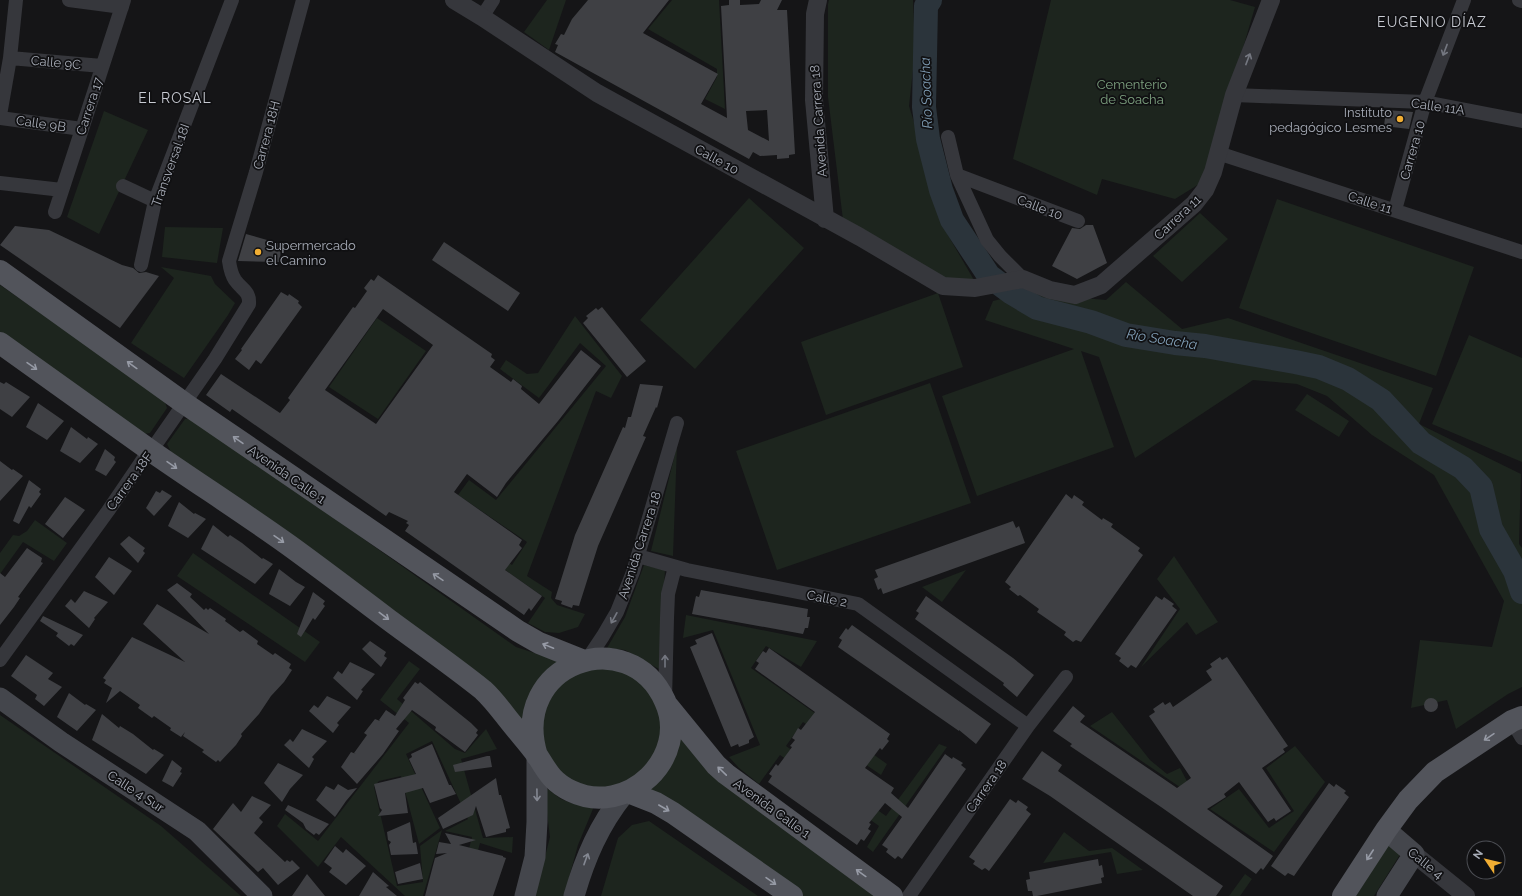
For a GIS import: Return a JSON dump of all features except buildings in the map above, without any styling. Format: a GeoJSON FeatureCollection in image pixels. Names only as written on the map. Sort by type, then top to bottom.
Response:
{"type":"FeatureCollection","features":[{"type":"Feature","properties":{"kind":"main road","name":"Avenida Calle 1"},"geometry":{"type":"LineString","coordinates":[[0,271],[184,403],[397,550],[518,631],[539,643],[586,660]]}},
{"type":"Feature","properties":{"kind":"main road"},"geometry":{"type":"LineString","coordinates":[[0,343],[151,451],[290,546],[486,692],[537,756],[546,771],[558,783],[572,791],[587,796],[603,798],[626,793],[656,803],[673,813],[792,896]]}},
{"type":"Feature","properties":{"kind":"main road"},"geometry":{"type":"LineString","coordinates":[[524,896],[534,857],[537,822],[537,756],[533,744],[532,731],[534,712],[540,695],[552,679],[566,668],[586,660],[606,658],[625,662],[642,671],[656,684],[666,702],[671,725],[668,746],[660,765],[646,781],[626,793],[609,812],[593,840],[574,896]]}},
{"type":"Feature","properties":{"kind":"main road","name":"Calle 4 Sur"},"geometry":{"type":"LineString","coordinates":[[0,698],[61,742],[197,831],[262,896]]}},
{"type":"Feature","properties":{"kind":"main road","name":"Avenida Calle 1"},"geometry":{"type":"LineString","coordinates":[[666,702],[716,765],[726,774],[892,896]]}},
{"type":"Feature","properties":{"kind":"main road"},"geometry":{"type":"LineString","coordinates":[[1343,896],[1386,830],[1408,800],[1435,772],[1519,725]]}},
{"type":"Feature","properties":{"kind":"main road","name":"Calle 4"},"geometry":{"type":"LineString","coordinates":[[1386,830],[1414,854]]}},
{"type":"Feature","properties":{"kind":"main road"},"geometry":{"type":"LineString","coordinates":[[1387,896],[1414,854]]}},
{"type":"Feature","properties":{"kind":"street"},"geometry":{"type":"LineString","coordinates":[[0,116],[10,58],[16,0]]}},
{"type":"Feature","properties":{"kind":"street"},"geometry":{"type":"LineString","coordinates":[[70,0],[123,3]]}},
{"type":"Feature","properties":{"kind":"street","name":"Transversal 18I"},"geometry":{"type":"LineString","coordinates":[[142,265],[156,200],[232,0]]}},
{"type":"Feature","properties":{"kind":"street","name":"Carrera 18H"},"geometry":{"type":"LineString","coordinates":[[250,298],[244,289],[235,281],[230,271],[229,261],[256,172],[303,0]]}},
{"type":"Feature","properties":{"kind":"street","name":"Calle 10"},"geometry":{"type":"LineString","coordinates":[[454,0],[597,93],[860,237],[943,286],[975,288],[1018,280]]}},
{"type":"Feature","properties":{"kind":"street"},"geometry":{"type":"LineString","coordinates":[[482,17],[493,0]]}},
{"type":"Feature","properties":{"kind":"street","name":"Avenida Carrera 18"},"geometry":{"type":"LineString","coordinates":[[818,0],[815,14],[814,100],[825,219]]}},
{"type":"Feature","properties":{"kind":"street","name":"Carrera 11"},"geometry":{"type":"LineString","coordinates":[[1018,280],[1050,290],[1075,295],[1101,285],[1194,204],[1205,190],[1213,172],[1234,95],[1271,0]]}},
{"type":"Feature","properties":{"kind":"street","name":"Carrera 10"},"geometry":{"type":"LineString","coordinates":[[1394,210],[1425,102],[1464,0]]}},
{"type":"Feature","properties":{"kind":"street","name":"Carrera 17"},"geometry":{"type":"LineString","coordinates":[[55,212],[123,3]]}},
{"type":"Feature","properties":{"kind":"street","name":"Calle 9C"},"geometry":{"type":"LineString","coordinates":[[10,58],[102,66]]}},
{"type":"Feature","properties":{"kind":"street","name":"Calle 11A"},"geometry":{"type":"LineString","coordinates":[[1234,95],[1425,102],[1522,121]]}},
{"type":"Feature","properties":{"kind":"street","name":"Calle 9B"},"geometry":{"type":"LineString","coordinates":[[0,116],[82,129]]}},
{"type":"Feature","properties":{"kind":"street"},"geometry":{"type":"LineString","coordinates":[[948,137],[957,175],[986,240],[1018,280]]}},
{"type":"Feature","properties":{"kind":"street","name":"Calle 11"},"geometry":{"type":"LineString","coordinates":[[1218,153],[1522,252]]}},
{"type":"Feature","properties":{"kind":"street","name":"Calle 10"},"geometry":{"type":"LineString","coordinates":[[957,175],[1078,221]]}},
{"type":"Feature","properties":{"kind":"street"},"geometry":{"type":"LineString","coordinates":[[0,183],[62,190]]}},
{"type":"Feature","properties":{"kind":"street"},"geometry":{"type":"LineString","coordinates":[[123,186],[156,200]]}},
{"type":"Feature","properties":{"kind":"street","name":"Carrera 18F"},"geometry":{"type":"LineString","coordinates":[[0,660],[108,511],[144,458],[151,451],[215,359],[249,304],[250,298]]}},
{"type":"Feature","properties":{"kind":"street","name":"Avenida Carrera 18"},"geometry":{"type":"LineString","coordinates":[[586,660],[603,636],[617,612],[633,572],[677,423]]}},
{"type":"Feature","properties":{"kind":"street","name":"Calle 2"},"geometry":{"type":"LineString","coordinates":[[638,556],[675,567],[858,604],[1028,726]]}},
{"type":"Feature","properties":{"kind":"street"},"geometry":{"type":"LineString","coordinates":[[666,702],[668,594],[675,567]]}},
{"type":"Feature","properties":{"kind":"street","name":"Carrera 18"},"geometry":{"type":"LineString","coordinates":[[909,896],[1028,726],[1066,677]]}},
{"type":"Feature","properties":{"kind":"street","name":"Calle 4"},"geometry":{"type":"LineString","coordinates":[[1414,854],[1466,896]]}},
{"type":"Feature","properties":{"kind":"green space"},"geometry":{"type":"Polygon","coordinates":[[[547,0],[566,0],[549,50],[524,32],[547,0]]]}},
{"type":"Feature","properties":{"kind":"green space"},"geometry":{"type":"Polygon","coordinates":[[[672,0],[719,0],[725,109],[705,99],[717,77],[717,69],[648,29],[672,0]]]}},
{"type":"Feature","properties":{"kind":"green space"},"geometry":{"type":"Polygon","coordinates":[[[829,0],[913,0],[915,52],[909,106],[945,230],[978,287],[944,282],[844,228],[828,97],[829,0]]]}},
{"type":"Feature","properties":{"kind":"green space","name":"Cementerio de Soacha"},"geometry":{"type":"Polygon","coordinates":[[[1051,0],[1230,0],[1255,7],[1204,181],[1175,199],[1102,179],[1097,195],[1013,159],[1051,0]]]}},
{"type":"Feature","properties":{"kind":"green space"},"geometry":{"type":"Polygon","coordinates":[[[104,111],[148,130],[99,234],[67,217],[104,111]]]}},
{"type":"Feature","properties":{"kind":"green space"},"geometry":{"type":"Polygon","coordinates":[[[749,198],[804,248],[695,369],[640,320],[749,198]]]}},
{"type":"Feature","properties":{"kind":"green space"},"geometry":{"type":"Polygon","coordinates":[[[1277,199],[1474,267],[1436,376],[1239,308],[1277,199]]]}},
{"type":"Feature","properties":{"kind":"green space"},"geometry":{"type":"Polygon","coordinates":[[[1200,213],[1228,239],[1182,282],[1153,256],[1200,213]]]}},
{"type":"Feature","properties":{"kind":"green space"},"geometry":{"type":"Polygon","coordinates":[[[165,227],[223,228],[217,263],[162,257],[165,227]]]}},
{"type":"Feature","properties":{"kind":"green space"},"geometry":{"type":"Polygon","coordinates":[[[161,267],[211,276],[215,284],[235,303],[184,378],[131,343],[174,278],[161,267]]]}},
{"type":"Feature","properties":{"kind":"green space"},"geometry":{"type":"Polygon","coordinates":[[[1126,282],[1182,329],[1228,318],[1433,388],[1419,424],[1521,474],[1519,544],[1522,548],[1522,687],[1508,694],[1456,729],[1447,700],[1411,708],[1420,640],[1492,647],[1504,601],[1434,475],[1372,435],[1327,396],[1297,384],[1253,380],[1135,458],[1099,357],[1081,351],[1114,447],[977,496],[942,396],[1074,349],[985,320],[993,301],[1025,293],[1106,300],[1126,282]]]}},
{"type":"Feature","properties":{"kind":"green space"},"geometry":{"type":"Polygon","coordinates":[[[0,285],[164,399],[167,408],[150,433],[139,435],[0,336],[0,285]]]}},
{"type":"Feature","properties":{"kind":"green space"},"geometry":{"type":"Polygon","coordinates":[[[938,293],[963,367],[826,415],[801,342],[938,293]]]}},
{"type":"Feature","properties":{"kind":"green space"},"geometry":{"type":"Polygon","coordinates":[[[575,316],[622,376],[611,398],[596,391],[527,576],[552,592],[551,598],[557,605],[585,614],[578,627],[559,633],[545,632],[528,623],[545,598],[413,505],[416,501],[512,565],[527,542],[458,495],[469,480],[496,500],[606,366],[580,343],[539,398],[500,369],[506,360],[527,374],[538,373],[575,316]]]}},
{"type":"Feature","properties":{"kind":"green space"},"geometry":{"type":"Polygon","coordinates":[[[377,318],[426,351],[378,419],[329,387],[377,318]]]}},
{"type":"Feature","properties":{"kind":"green space"},"geometry":{"type":"Polygon","coordinates":[[[1469,335],[1522,358],[1522,462],[1432,424],[1469,335]]]}},
{"type":"Feature","properties":{"kind":"green space"},"geometry":{"type":"Polygon","coordinates":[[[930,383],[971,503],[777,570],[736,451],[930,383]]]}},
{"type":"Feature","properties":{"kind":"green space"},"geometry":{"type":"Polygon","coordinates":[[[1307,394],[1349,421],[1339,437],[1295,410],[1307,394]]]}},
{"type":"Feature","properties":{"kind":"green space"},"geometry":{"type":"Polygon","coordinates":[[[193,418],[516,647],[562,662],[525,728],[171,452],[167,444],[185,419],[193,418]]]}},
{"type":"Feature","properties":{"kind":"green space"},"geometry":{"type":"Polygon","coordinates":[[[677,446],[673,556],[651,551],[677,446]]]}},
{"type":"Feature","properties":{"kind":"green space"},"geometry":{"type":"Polygon","coordinates":[[[35,520],[67,543],[54,561],[23,542],[0,574],[0,553],[13,535],[19,536],[27,531],[35,520]]]}},
{"type":"Feature","properties":{"kind":"green space"},"geometry":{"type":"Polygon","coordinates":[[[193,553],[320,642],[305,662],[177,576],[193,553]]]}},
{"type":"Feature","properties":{"kind":"green space"},"geometry":{"type":"Polygon","coordinates":[[[1174,556],[1218,622],[1196,635],[1187,622],[1141,667],[1180,609],[1157,579],[1174,556]]]}},
{"type":"Feature","properties":{"kind":"green space"},"geometry":{"type":"Polygon","coordinates":[[[644,565],[665,570],[659,669],[625,650],[607,648],[625,617],[644,565]]]}},
{"type":"Feature","properties":{"kind":"green space"},"geometry":{"type":"Polygon","coordinates":[[[966,570],[942,602],[922,587],[966,570]]]}},
{"type":"Feature","properties":{"kind":"green space"},"geometry":{"type":"Polygon","coordinates":[[[686,615],[817,641],[801,667],[766,646],[751,668],[887,764],[881,775],[803,722],[786,746],[886,816],[939,744],[947,747],[873,852],[867,847],[879,826],[780,755],[759,784],[739,768],[729,757],[760,745],[713,630],[683,638],[686,615]]]}},
{"type":"Feature","properties":{"kind":"green space"},"geometry":{"type":"Polygon","coordinates":[[[409,661],[420,669],[397,699],[455,749],[465,753],[486,729],[497,749],[461,759],[483,838],[513,837],[512,853],[480,843],[466,896],[457,896],[472,837],[445,831],[468,819],[432,741],[406,754],[440,828],[419,844],[401,776],[379,781],[374,787],[397,886],[423,882],[420,846],[442,830],[423,896],[405,896],[341,837],[318,867],[277,826],[285,814],[318,841],[409,723],[380,700],[409,661]]]}},
{"type":"Feature","properties":{"kind":"green space"},"geometry":{"type":"Polygon","coordinates":[[[601,668],[624,672],[644,685],[657,705],[661,728],[657,751],[644,771],[624,784],[601,788],[578,784],[558,771],[545,751],[541,728],[545,705],[558,685],[578,672],[601,668]]]}},
{"type":"Feature","properties":{"kind":"green space"},"geometry":{"type":"Polygon","coordinates":[[[1112,712],[1150,760],[1167,774],[1180,768],[1196,798],[1090,726],[1112,712]]]}},
{"type":"Feature","properties":{"kind":"green space"},"geometry":{"type":"Polygon","coordinates":[[[0,715],[161,826],[241,896],[0,896],[0,715]]]}},
{"type":"Feature","properties":{"kind":"green space"},"geometry":{"type":"Polygon","coordinates":[[[681,733],[884,896],[802,896],[641,795],[668,768],[678,751],[681,733]]]}},
{"type":"Feature","properties":{"kind":"green space"},"geometry":{"type":"Polygon","coordinates":[[[1295,746],[1325,782],[1274,852],[1210,809],[1239,789],[1269,828],[1294,811],[1266,768],[1295,746]]]}},
{"type":"Feature","properties":{"kind":"green space"},"geometry":{"type":"Polygon","coordinates":[[[545,787],[561,799],[574,804],[595,804],[578,845],[564,896],[535,896],[550,837],[545,787]]]}},
{"type":"Feature","properties":{"kind":"green space"},"geometry":{"type":"Polygon","coordinates":[[[649,821],[758,896],[601,896],[618,838],[632,825],[649,821]]]}},
{"type":"Feature","properties":{"kind":"green space"},"geometry":{"type":"Polygon","coordinates":[[[1064,832],[1089,851],[1112,848],[1143,870],[1117,874],[1111,852],[1043,863],[1064,832]]]}},
{"type":"Feature","properties":{"kind":"green space"},"geometry":{"type":"Polygon","coordinates":[[[1389,844],[1401,853],[1374,896],[1356,896],[1389,844]]]}},
{"type":"Feature","properties":{"kind":"green space"},"geometry":{"type":"Polygon","coordinates":[[[1245,874],[1252,879],[1240,896],[1229,896],[1245,874]]]}},
{"type":"Feature","properties":{"kind":"waterway","name":"Río Soacha"},"geometry":{"type":"LineString","coordinates":[[930,0],[926,6],[924,107],[928,139],[941,190],[952,220],[989,276],[1012,293],[1037,308],[1091,322],[1126,335],[1205,346],[1295,362],[1319,367],[1348,379],[1381,400],[1421,443],[1463,468],[1481,487],[1491,529],[1515,571],[1522,592]]}},
{"type":"Feature","properties":{"kind":"place","name":"Instituto pedagógico Lesmes"},"geometry":{"type":"Point","coordinates":[1400,119]}},
{"type":"Feature","properties":{"kind":"place","name":"Supermercado el Camino"},"geometry":{"type":"Point","coordinates":[258,252]}},
{"type":"Feature","properties":{"kind":"district","name":"EUGENIO DÍAZ"},"geometry":{"type":"Point","coordinates":[1432,22]}},
{"type":"Feature","properties":{"kind":"district","name":"EL ROSAL"},"geometry":{"type":"Point","coordinates":[175,98]}}]}
